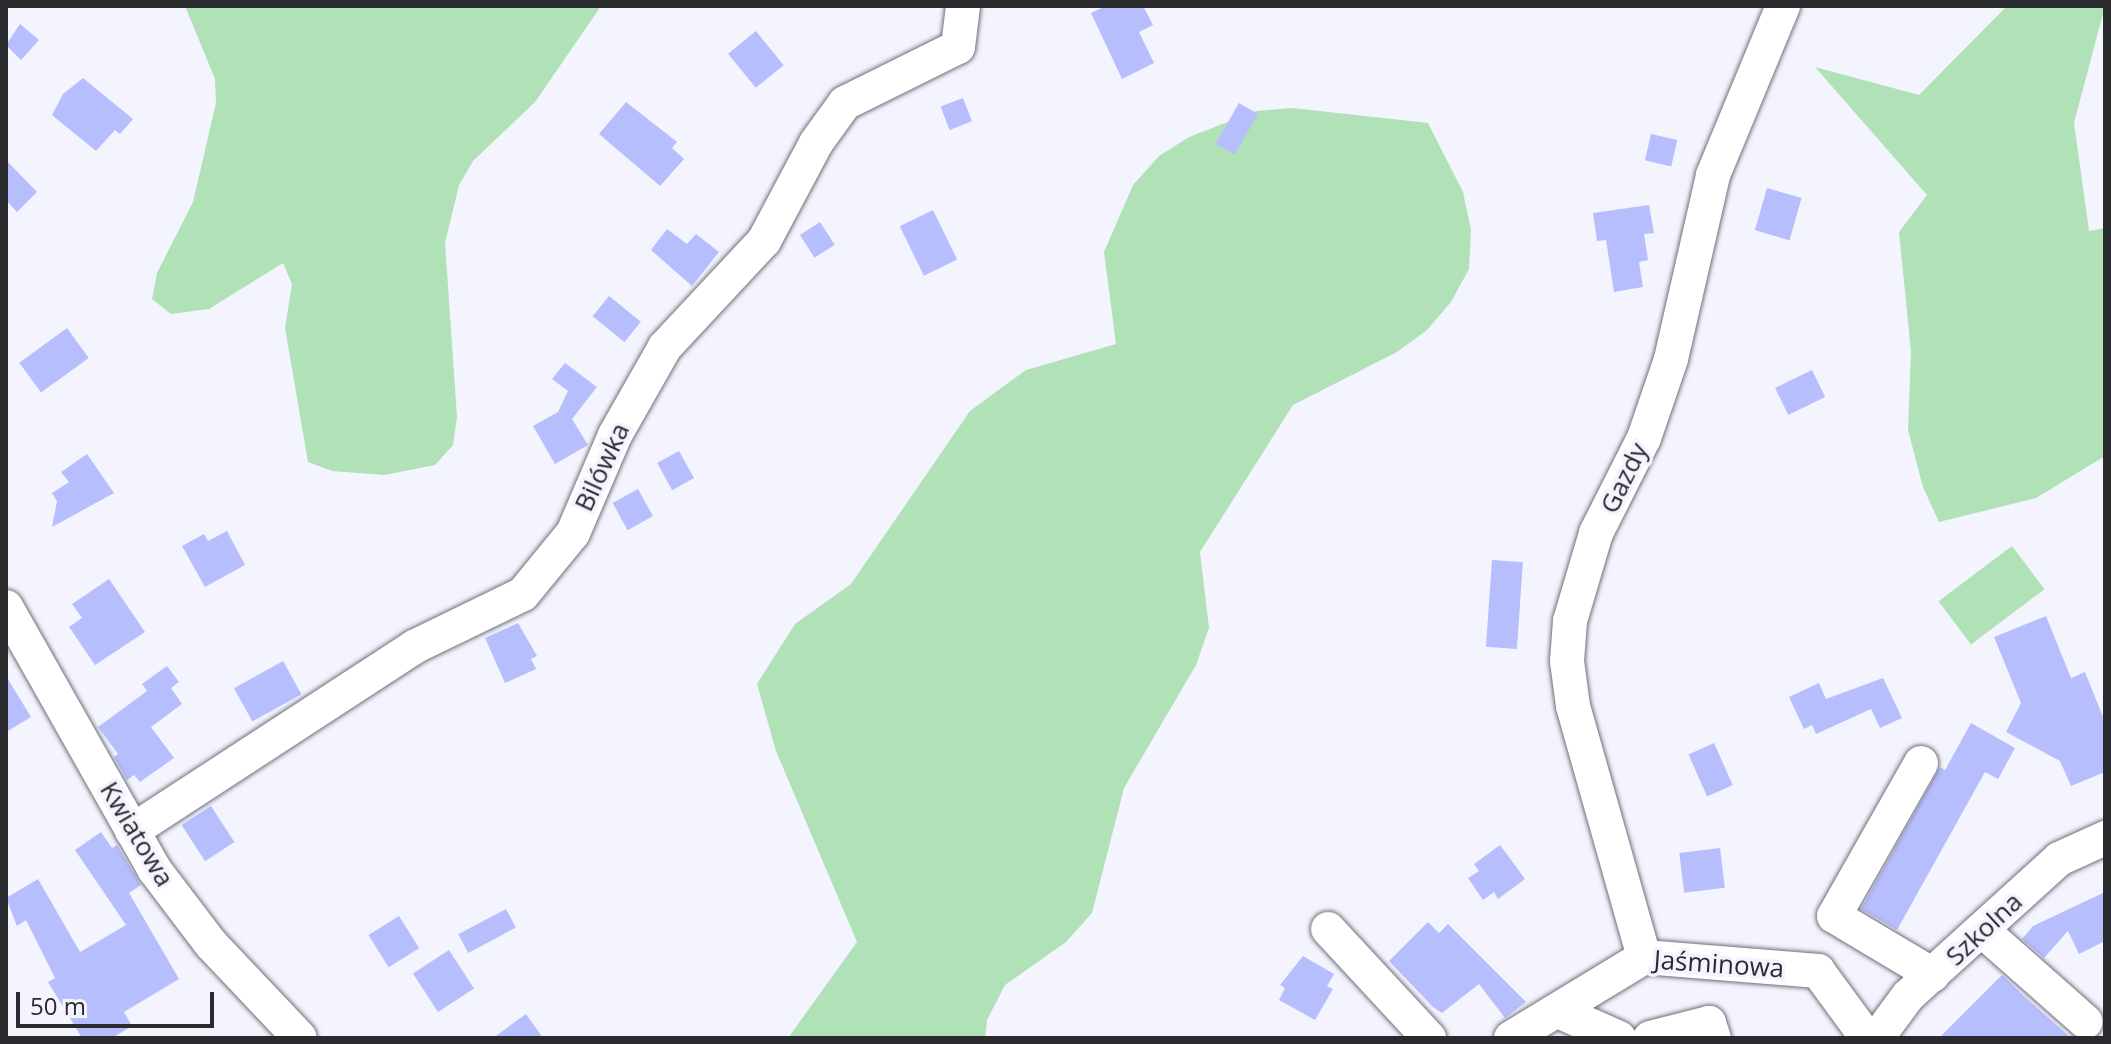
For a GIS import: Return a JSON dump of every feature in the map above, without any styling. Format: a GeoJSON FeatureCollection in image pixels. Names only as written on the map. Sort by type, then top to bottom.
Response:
{"type":"FeatureCollection","features":[{"type":"Feature","properties":{"kind":"street","name":"Bilówka"},"geometry":{"type":"LineString","coordinates":[[132,831],[414,647],[523,594],[573,533],[615,435],[665,347],[764,241],[845,103],[958,47],[963,6]]}},
{"type":"Feature","properties":{"kind":"street","name":"Gazdy"},"geometry":{"type":"LineString","coordinates":[[1644,957],[1573,706],[1567,661],[1570,621],[1596,533],[1644,438],[1671,359],[1713,175],[1783,6]]}},
{"type":"Feature","properties":{"kind":"street","name":"Kwiatowa"},"geometry":{"type":"LineString","coordinates":[[6,607],[154,869],[211,944],[300,1038]]}},
{"type":"Feature","properties":{"kind":"street"},"geometry":{"type":"LineString","coordinates":[[6,631],[35,660]]}},
{"type":"Feature","properties":{"kind":"street"},"geometry":{"type":"LineString","coordinates":[[1921,763],[1834,916],[1933,975]]}},
{"type":"Feature","properties":{"kind":"street","name":"Szkolna"},"geometry":{"type":"LineString","coordinates":[[1877,1038],[1908,996],[2059,859],[2105,838]]}},
{"type":"Feature","properties":{"kind":"street"},"geometry":{"type":"LineString","coordinates":[[1328,929],[1429,1038]]}},
{"type":"Feature","properties":{"kind":"street"},"geometry":{"type":"LineString","coordinates":[[1983,931],[2086,1022]]}},
{"type":"Feature","properties":{"kind":"street","name":"Jaśminowa"},"geometry":{"type":"LineString","coordinates":[[1511,1038],[1644,957],[1818,971],[1867,1038]]}},
{"type":"Feature","properties":{"kind":"street"},"geometry":{"type":"LineString","coordinates":[[1558,1011],[1619,1038]]}},
{"type":"Feature","properties":{"kind":"street"},"geometry":{"type":"LineString","coordinates":[[1650,1038],[1709,1023],[1714,1038]]}},
{"type":"Feature","properties":{"kind":"green space"},"geometry":{"type":"Polygon","coordinates":[[[185,6],[601,6],[535,102],[473,161],[459,185],[445,243],[457,417],[453,445],[435,465],[384,475],[332,471],[308,462],[285,328],[292,284],[283,263],[209,309],[171,314],[152,299],[157,273],[193,202],[216,103],[215,79],[185,6]]]}},
{"type":"Feature","properties":{"kind":"green space"},"geometry":{"type":"Polygon","coordinates":[[[2007,6],[2105,6],[2074,123],[2089,231],[2105,228],[2105,456],[2036,498],[1939,522],[1923,487],[1908,430],[1911,351],[1899,232],[1927,195],[1815,67],[1919,95],[2007,6]]]}},
{"type":"Feature","properties":{"kind":"green space"},"geometry":{"type":"Polygon","coordinates":[[[1292,108],[1428,123],[1463,192],[1471,230],[1469,269],[1451,302],[1427,330],[1397,352],[1293,405],[1200,552],[1209,628],[1196,665],[1124,788],[1092,913],[1066,942],[1005,985],[987,1020],[985,1038],[788,1038],[857,942],[776,751],[757,684],[795,624],[851,584],[970,411],[1026,370],[1116,344],[1104,252],[1133,185],[1159,156],[1189,137],[1256,111],[1292,108]]]}},
{"type":"Feature","properties":{"kind":"green space"},"geometry":{"type":"Polygon","coordinates":[[[2012,546],[2044,589],[1971,644],[1939,601],[2012,546]]]}},
{"type":"Feature","properties":{"kind":"building"},"geometry":{"type":"Polygon","coordinates":[[[1106,6],[1143,6],[1153,25],[1139,32],[1154,63],[1122,79],[1091,13],[1106,6]]]}},
{"type":"Feature","properties":{"kind":"building"},"geometry":{"type":"Polygon","coordinates":[[[20,24],[39,40],[21,60],[6,45],[20,24]]]}},
{"type":"Feature","properties":{"kind":"building"},"geometry":{"type":"Polygon","coordinates":[[[756,31],[784,65],[756,88],[728,54],[756,31]]]}},
{"type":"Feature","properties":{"kind":"building"},"geometry":{"type":"Polygon","coordinates":[[[83,78],[133,119],[120,134],[115,130],[96,151],[52,115],[63,94],[83,78]]]}},
{"type":"Feature","properties":{"kind":"building"},"geometry":{"type":"Polygon","coordinates":[[[963,98],[972,121],[950,130],[941,107],[963,98]]]}},
{"type":"Feature","properties":{"kind":"building"},"geometry":{"type":"Polygon","coordinates":[[[626,102],[677,142],[672,148],[684,159],[660,186],[599,134],[626,102]]]}},
{"type":"Feature","properties":{"kind":"building"},"geometry":{"type":"Polygon","coordinates":[[[1239,103],[1258,114],[1235,155],[1216,144],[1239,103]]]}},
{"type":"Feature","properties":{"kind":"building"},"geometry":{"type":"Polygon","coordinates":[[[1651,134],[1677,140],[1671,166],[1645,160],[1651,134]]]}},
{"type":"Feature","properties":{"kind":"building"},"geometry":{"type":"Polygon","coordinates":[[[6,160],[37,192],[17,212],[6,200],[6,160]]]}},
{"type":"Feature","properties":{"kind":"building"},"geometry":{"type":"Polygon","coordinates":[[[1767,188],[1802,198],[1789,240],[1755,230],[1767,188]]]}},
{"type":"Feature","properties":{"kind":"building"},"geometry":{"type":"Polygon","coordinates":[[[1649,205],[1654,233],[1644,234],[1648,260],[1639,262],[1643,287],[1614,292],[1606,240],[1597,241],[1593,213],[1649,205]]]}},
{"type":"Feature","properties":{"kind":"building"},"geometry":{"type":"Polygon","coordinates":[[[933,210],[957,259],[924,276],[900,226],[933,210]]]}},
{"type":"Feature","properties":{"kind":"building"},"geometry":{"type":"Polygon","coordinates":[[[820,222],[835,245],[815,258],[800,235],[820,222]]]}},
{"type":"Feature","properties":{"kind":"building"},"geometry":{"type":"Polygon","coordinates":[[[667,229],[687,244],[696,234],[719,252],[692,286],[651,250],[667,229]]]}},
{"type":"Feature","properties":{"kind":"building"},"geometry":{"type":"Polygon","coordinates":[[[609,296],[641,322],[625,342],[593,316],[609,296]]]}},
{"type":"Feature","properties":{"kind":"building"},"geometry":{"type":"Polygon","coordinates":[[[67,328],[89,358],[41,393],[19,363],[67,328]]]}},
{"type":"Feature","properties":{"kind":"building"},"geometry":{"type":"Polygon","coordinates":[[[565,363],[597,387],[572,419],[588,445],[555,464],[533,426],[558,412],[568,391],[552,379],[565,363]]]}},
{"type":"Feature","properties":{"kind":"building"},"geometry":{"type":"Polygon","coordinates":[[[1812,370],[1825,397],[1788,415],[1775,388],[1812,370]]]}},
{"type":"Feature","properties":{"kind":"building"},"geometry":{"type":"Polygon","coordinates":[[[679,451],[694,478],[672,490],[657,463],[679,451]]]}},
{"type":"Feature","properties":{"kind":"building"},"geometry":{"type":"Polygon","coordinates":[[[87,454],[114,493],[52,527],[57,501],[52,493],[69,482],[61,472],[87,454]]]}},
{"type":"Feature","properties":{"kind":"building"},"geometry":{"type":"Polygon","coordinates":[[[638,489],[653,516],[628,530],[613,503],[638,489]]]}},
{"type":"Feature","properties":{"kind":"building"},"geometry":{"type":"Polygon","coordinates":[[[227,531],[245,565],[205,587],[182,546],[204,534],[208,541],[227,531]]]}},
{"type":"Feature","properties":{"kind":"building"},"geometry":{"type":"Polygon","coordinates":[[[1492,560],[1523,562],[1517,649],[1486,647],[1492,560]]]}},
{"type":"Feature","properties":{"kind":"building"},"geometry":{"type":"Polygon","coordinates":[[[109,579],[145,632],[95,665],[69,627],[82,618],[72,604],[109,579]]]}},
{"type":"Feature","properties":{"kind":"building"},"geometry":{"type":"Polygon","coordinates":[[[2046,616],[2071,678],[2085,672],[2105,722],[2105,772],[2071,786],[2060,761],[2006,732],[2021,703],[1994,637],[2046,616]]]}},
{"type":"Feature","properties":{"kind":"building"},"geometry":{"type":"Polygon","coordinates":[[[518,623],[537,656],[531,659],[536,669],[505,683],[485,638],[518,623]]]}},
{"type":"Feature","properties":{"kind":"building"},"geometry":{"type":"Polygon","coordinates":[[[283,661],[301,694],[252,721],[234,688],[283,661]]]}},
{"type":"Feature","properties":{"kind":"building"},"geometry":{"type":"Polygon","coordinates":[[[167,666],[179,682],[171,688],[182,704],[151,727],[174,758],[140,782],[134,775],[127,780],[114,757],[118,754],[98,727],[147,691],[142,684],[167,666]]]}},
{"type":"Feature","properties":{"kind":"building"},"geometry":{"type":"Polygon","coordinates":[[[6,676],[31,717],[6,732],[6,676]]]}},
{"type":"Feature","properties":{"kind":"building"},"geometry":{"type":"Polygon","coordinates":[[[1883,678],[1902,718],[1880,728],[1871,709],[1816,734],[1812,725],[1804,729],[1789,697],[1819,683],[1826,699],[1883,678]]]}},
{"type":"Feature","properties":{"kind":"building"},"geometry":{"type":"Polygon","coordinates":[[[1971,723],[2015,748],[1998,779],[1985,772],[1897,930],[1861,909],[1940,767],[1945,770],[1971,723]]]}},
{"type":"Feature","properties":{"kind":"building"},"geometry":{"type":"Polygon","coordinates":[[[1714,743],[1733,785],[1707,796],[1688,754],[1714,743]]]}},
{"type":"Feature","properties":{"kind":"building"},"geometry":{"type":"Polygon","coordinates":[[[211,806],[234,842],[205,861],[182,825],[211,806]]]}},
{"type":"Feature","properties":{"kind":"building"},"geometry":{"type":"Polygon","coordinates":[[[101,832],[112,848],[117,845],[141,885],[129,893],[179,979],[124,1012],[132,1026],[112,1038],[82,1038],[48,982],[55,978],[26,920],[17,926],[6,898],[38,879],[80,952],[126,925],[75,850],[101,832]]]}},
{"type":"Feature","properties":{"kind":"building"},"geometry":{"type":"Polygon","coordinates":[[[1500,845],[1525,879],[1498,899],[1494,892],[1483,900],[1468,878],[1479,871],[1474,864],[1500,845]]]}},
{"type":"Feature","properties":{"kind":"building"},"geometry":{"type":"Polygon","coordinates":[[[1720,848],[1725,888],[1684,893],[1679,853],[1720,848]]]}},
{"type":"Feature","properties":{"kind":"building"},"geometry":{"type":"Polygon","coordinates":[[[2105,892],[2105,941],[2079,954],[2068,931],[2044,958],[2022,939],[2033,926],[2105,892]]]}},
{"type":"Feature","properties":{"kind":"building"},"geometry":{"type":"Polygon","coordinates":[[[506,909],[516,928],[468,953],[458,934],[506,909]]]}},
{"type":"Feature","properties":{"kind":"building"},"geometry":{"type":"Polygon","coordinates":[[[399,916],[419,948],[389,967],[368,935],[399,916]]]}},
{"type":"Feature","properties":{"kind":"building"},"geometry":{"type":"Polygon","coordinates":[[[1428,922],[1439,933],[1448,924],[1526,1002],[1505,1018],[1479,984],[1442,1013],[1433,1007],[1389,961],[1428,922]]]}},
{"type":"Feature","properties":{"kind":"building"},"geometry":{"type":"Polygon","coordinates":[[[449,950],[474,989],[438,1012],[413,973],[449,950]]]}},
{"type":"Feature","properties":{"kind":"building"},"geometry":{"type":"Polygon","coordinates":[[[1303,956],[1334,974],[1327,986],[1333,989],[1315,1020],[1279,1000],[1285,988],[1280,985],[1303,956]]]}},
{"type":"Feature","properties":{"kind":"building"},"geometry":{"type":"Polygon","coordinates":[[[2002,975],[2026,998],[2071,1038],[1939,1038],[2002,975]]]}},
{"type":"Feature","properties":{"kind":"building"},"geometry":{"type":"Polygon","coordinates":[[[526,1014],[543,1038],[493,1038],[526,1014]]]}}]}
